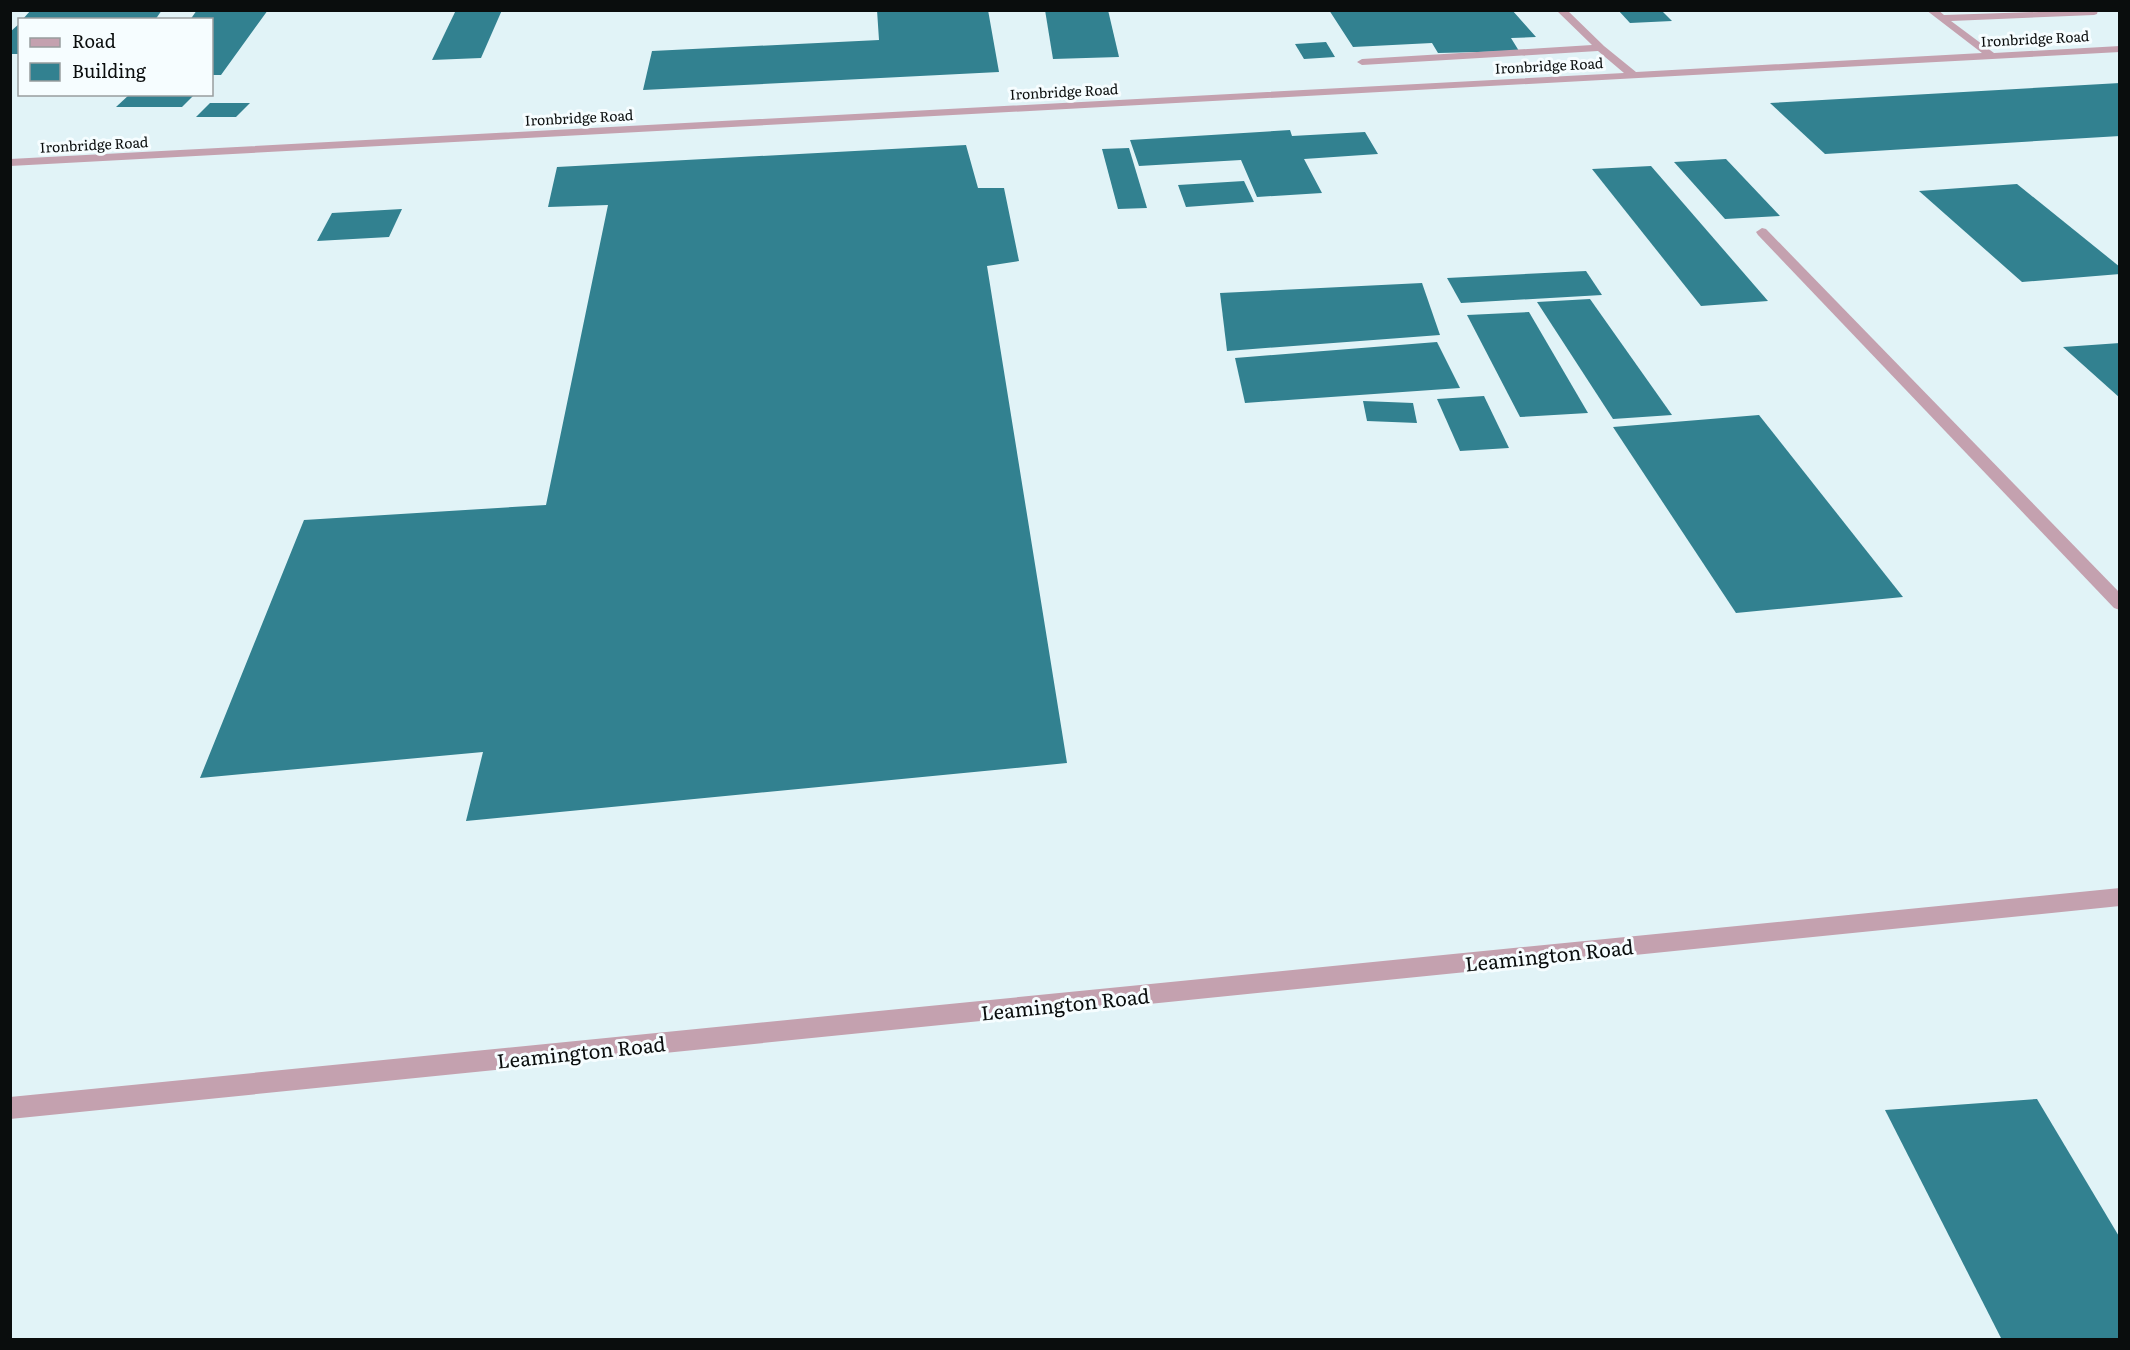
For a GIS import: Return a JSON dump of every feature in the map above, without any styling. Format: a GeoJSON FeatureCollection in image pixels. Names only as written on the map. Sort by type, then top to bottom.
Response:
{"type":"FeatureCollection","features":[{"type":"Feature","properties":{"kind":"street"},"geometry":{"type":"LineString","coordinates":[[1561,10],[1600,48],[1633,75]]}},
{"type":"Feature","properties":{"kind":"street"},"geometry":{"type":"LineString","coordinates":[[1931,10],[1992,56]]}},
{"type":"Feature","properties":{"kind":"street"},"geometry":{"type":"LineString","coordinates":[[1942,18],[2094,12]]}},
{"type":"Feature","properties":{"kind":"street"},"geometry":{"type":"LineString","coordinates":[[1362,62],[1600,48]]}},
{"type":"Feature","properties":{"kind":"street","name":"Ironbridge Road"},"geometry":{"type":"LineString","coordinates":[[10,163],[2120,49]]}},
{"type":"Feature","properties":{"kind":"street"},"geometry":{"type":"LineString","coordinates":[[1762,232],[2120,604]]}},
{"type":"Feature","properties":{"kind":"street","name":"Leamington Road"},"geometry":{"type":"LineString","coordinates":[[10,1108],[2120,897]]}},
{"type":"Feature","properties":{"kind":"shaded area"},"geometry":{"type":"Polygon","coordinates":[[[11,11],[2119,11],[2119,1339],[11,1339],[11,11]]]}},
{"type":"Feature","properties":{"kind":"building"},"geometry":{"type":"Polygon","coordinates":[[[31,10],[162,10],[156,18],[24,18],[31,10]]]}},
{"type":"Feature","properties":{"kind":"building"},"geometry":{"type":"Polygon","coordinates":[[[197,10],[268,10],[221,75],[213,75],[213,18],[191,18],[197,10]]]}},
{"type":"Feature","properties":{"kind":"building"},"geometry":{"type":"Polygon","coordinates":[[[456,10],[502,10],[481,58],[432,60],[456,10]]]}},
{"type":"Feature","properties":{"kind":"building"},"geometry":{"type":"Polygon","coordinates":[[[877,10],[988,10],[999,72],[643,90],[652,51],[879,40],[877,10]]]}},
{"type":"Feature","properties":{"kind":"building"},"geometry":{"type":"Polygon","coordinates":[[[1045,10],[1108,10],[1119,57],[1053,59],[1045,10]]]}},
{"type":"Feature","properties":{"kind":"building"},"geometry":{"type":"Polygon","coordinates":[[[1329,10],[1512,10],[1536,37],[1511,38],[1519,51],[1438,53],[1432,43],[1353,47],[1329,10]]]}},
{"type":"Feature","properties":{"kind":"building"},"geometry":{"type":"Polygon","coordinates":[[[1618,10],[1661,10],[1672,21],[1630,23],[1618,10]]]}},
{"type":"Feature","properties":{"kind":"building"},"geometry":{"type":"Polygon","coordinates":[[[18,25],[18,54],[10,54],[10,32],[18,25]]]}},
{"type":"Feature","properties":{"kind":"building"},"geometry":{"type":"Polygon","coordinates":[[[1326,42],[1335,57],[1304,59],[1295,44],[1326,42]]]}},
{"type":"Feature","properties":{"kind":"building"},"geometry":{"type":"Polygon","coordinates":[[[2120,83],[2120,136],[1825,154],[1770,103],[2120,83]]]}},
{"type":"Feature","properties":{"kind":"building"},"geometry":{"type":"Polygon","coordinates":[[[128,96],[193,96],[182,107],[116,107],[128,96]]]}},
{"type":"Feature","properties":{"kind":"building"},"geometry":{"type":"Polygon","coordinates":[[[210,103],[250,103],[236,117],[196,117],[210,103]]]}},
{"type":"Feature","properties":{"kind":"building"},"geometry":{"type":"Polygon","coordinates":[[[1290,130],[1292,136],[1365,132],[1378,154],[1304,159],[1322,193],[1257,197],[1241,160],[1139,166],[1130,140],[1290,130]]]}},
{"type":"Feature","properties":{"kind":"building"},"geometry":{"type":"Polygon","coordinates":[[[966,145],[978,188],[1004,188],[1019,261],[987,266],[1067,763],[466,821],[483,752],[200,778],[304,520],[546,505],[608,205],[548,207],[557,167],[966,145]]]}},
{"type":"Feature","properties":{"kind":"building"},"geometry":{"type":"Polygon","coordinates":[[[1129,148],[1147,208],[1118,209],[1102,149],[1129,148]]]}},
{"type":"Feature","properties":{"kind":"building"},"geometry":{"type":"Polygon","coordinates":[[[1726,159],[1780,216],[1725,219],[1674,162],[1726,159]]]}},
{"type":"Feature","properties":{"kind":"building"},"geometry":{"type":"Polygon","coordinates":[[[1651,166],[1768,301],[1701,306],[1592,169],[1651,166]]]}},
{"type":"Feature","properties":{"kind":"building"},"geometry":{"type":"Polygon","coordinates":[[[1244,181],[1254,202],[1186,207],[1178,185],[1244,181]]]}},
{"type":"Feature","properties":{"kind":"building"},"geometry":{"type":"Polygon","coordinates":[[[2017,184],[2120,267],[2120,274],[2022,282],[1919,191],[2017,184]]]}},
{"type":"Feature","properties":{"kind":"building"},"geometry":{"type":"Polygon","coordinates":[[[402,209],[389,237],[317,241],[332,213],[402,209]]]}},
{"type":"Feature","properties":{"kind":"building"},"geometry":{"type":"Polygon","coordinates":[[[1586,271],[1602,295],[1461,303],[1447,278],[1586,271]]]}},
{"type":"Feature","properties":{"kind":"building"},"geometry":{"type":"Polygon","coordinates":[[[1422,283],[1440,335],[1227,351],[1220,293],[1422,283]]]}},
{"type":"Feature","properties":{"kind":"building"},"geometry":{"type":"Polygon","coordinates":[[[1590,299],[1672,415],[1613,419],[1537,302],[1590,299]]]}},
{"type":"Feature","properties":{"kind":"building"},"geometry":{"type":"Polygon","coordinates":[[[1529,312],[1588,413],[1520,417],[1467,315],[1529,312]]]}},
{"type":"Feature","properties":{"kind":"building"},"geometry":{"type":"Polygon","coordinates":[[[1437,342],[1460,388],[1245,403],[1235,358],[1437,342]]]}},
{"type":"Feature","properties":{"kind":"building"},"geometry":{"type":"Polygon","coordinates":[[[2120,343],[2120,398],[2063,347],[2120,343]]]}},
{"type":"Feature","properties":{"kind":"building"},"geometry":{"type":"Polygon","coordinates":[[[1484,396],[1509,448],[1460,451],[1437,399],[1484,396]]]}},
{"type":"Feature","properties":{"kind":"building"},"geometry":{"type":"Polygon","coordinates":[[[1363,401],[1413,403],[1417,423],[1367,421],[1363,401]]]}},
{"type":"Feature","properties":{"kind":"building"},"geometry":{"type":"Polygon","coordinates":[[[1759,415],[1903,597],[1736,613],[1613,427],[1759,415]]]}},
{"type":"Feature","properties":{"kind":"building"},"geometry":{"type":"Polygon","coordinates":[[[2037,1099],[2120,1238],[2120,1340],[2002,1340],[1885,1110],[2037,1099]]]}}]}
